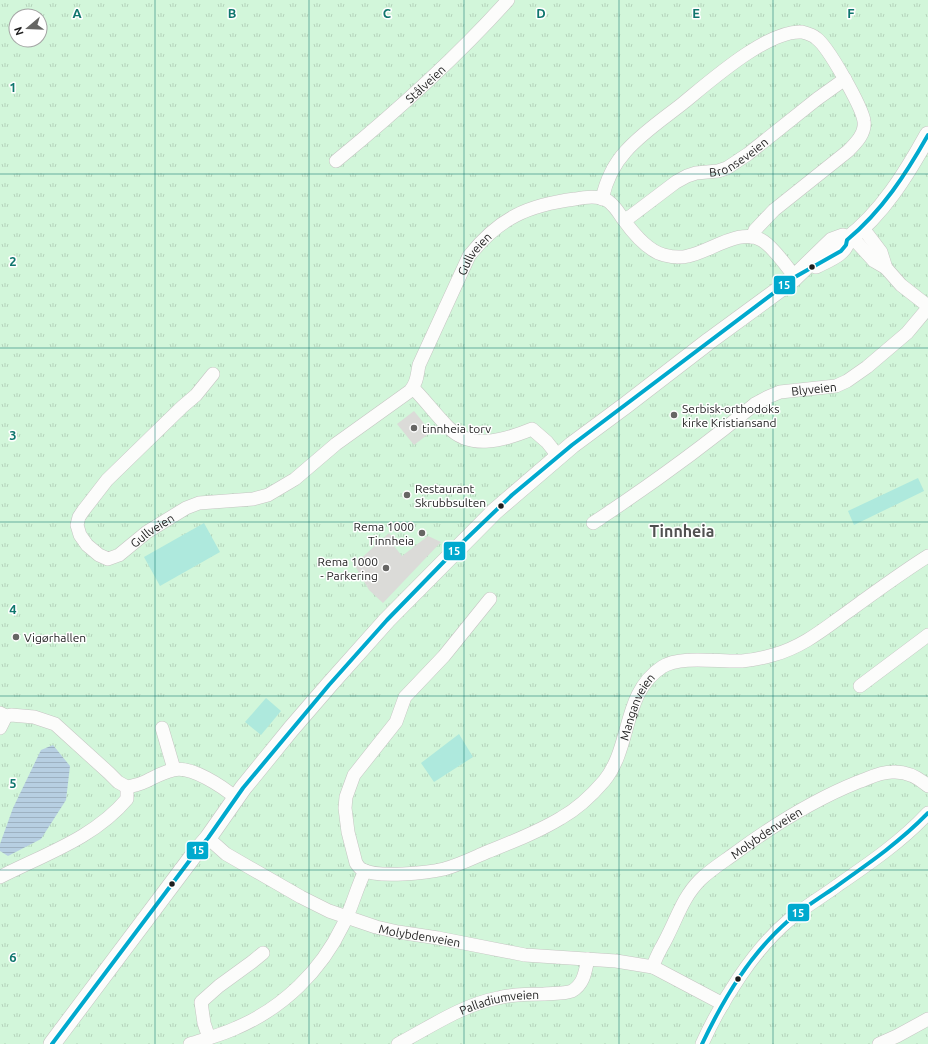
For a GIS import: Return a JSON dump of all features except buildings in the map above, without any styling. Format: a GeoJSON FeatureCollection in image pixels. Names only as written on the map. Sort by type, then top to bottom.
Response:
{"type":"FeatureCollection","features":[{"type":"Feature","properties":{"kind":"street","name":"Stålveien"},"geometry":{"type":"LineString","coordinates":[[336,161],[379,125],[446,64],[508,0]]}},
{"type":"Feature","properties":{"kind":"street"},"geometry":{"type":"LineString","coordinates":[[752,237],[755,230],[774,210],[848,152],[857,143],[864,130],[864,121],[861,110],[838,66],[816,37],[803,32],[790,33],[776,38],[744,56],[710,81],[648,131],[626,151],[616,163],[604,188],[602,199],[607,200],[611,204],[632,230],[649,247],[662,255],[676,257],[688,256],[726,241],[740,237],[752,237],[762,240],[769,246],[795,278]]}},
{"type":"Feature","properties":{"kind":"street","name":"Bronseveien"},"geometry":{"type":"LineString","coordinates":[[624,220],[670,186],[687,176],[727,168],[748,154],[817,99],[844,80]]}},
{"type":"Feature","properties":{"kind":"street"},"geometry":{"type":"LineString","coordinates":[[52,1044],[208,838],[236,798],[291,729],[387,620],[496,511],[558,456],[709,341],[795,278],[832,241],[853,234],[879,209],[902,180],[928,135]]}},
{"type":"Feature","properties":{"kind":"street","name":"Gullveien"},"geometry":{"type":"LineString","coordinates":[[213,374],[196,395],[107,480],[79,517],[77,525],[80,535],[87,545],[99,555],[108,559],[119,555],[147,532],[186,508],[215,501],[253,500],[268,495],[295,478],[336,444],[413,388],[417,380],[419,365],[464,266],[469,256],[485,237],[508,219],[537,206],[585,197],[602,199]]}},
{"type":"Feature","properties":{"kind":"street"},"geometry":{"type":"LineString","coordinates":[[853,234],[881,252],[886,268],[928,307]]}},
{"type":"Feature","properties":{"kind":"street","name":"Blyveien"},"geometry":{"type":"LineString","coordinates":[[593,523],[642,491],[682,462],[756,404],[768,397],[780,392],[836,386],[847,381],[867,367],[907,333],[928,307]]}},
{"type":"Feature","properties":{"kind":"street"},"geometry":{"type":"LineString","coordinates":[[413,388],[448,427],[461,437],[476,442],[487,442],[532,429],[547,442],[558,456]]}},
{"type":"Feature","properties":{"kind":"street","name":"Manganveien"},"geometry":{"type":"LineString","coordinates":[[365,871],[393,874],[427,872],[443,869],[508,844],[562,818],[595,790],[613,768],[624,740],[633,703],[646,681],[662,666],[672,661],[684,660],[741,661],[773,655],[790,649],[812,638],[902,572],[928,556]]}},
{"type":"Feature","properties":{"kind":"street"},"geometry":{"type":"LineString","coordinates":[[190,1044],[249,1022],[288,997],[299,987],[323,959],[335,941],[347,917],[365,871],[359,868],[356,863],[346,820],[346,797],[354,775],[396,722],[406,697],[444,656],[490,599]]}},
{"type":"Feature","properties":{"kind":"street"},"geometry":{"type":"LineString","coordinates":[[860,686],[928,635]]}},
{"type":"Feature","properties":{"kind":"street"},"geometry":{"type":"LineString","coordinates":[[0,728],[3,715],[34,717],[55,724],[118,782],[127,787],[140,784],[164,772],[174,769],[183,769],[198,774],[227,790],[236,798]]}},
{"type":"Feature","properties":{"kind":"street"},"geometry":{"type":"LineString","coordinates":[[162,728],[174,769]]}},
{"type":"Feature","properties":{"kind":"street","name":"Molybdenveien"},"geometry":{"type":"LineString","coordinates":[[653,967],[656,957],[672,927],[676,914],[684,899],[693,888],[713,869],[763,833],[831,793],[880,774],[902,772],[912,775],[928,786]]}},
{"type":"Feature","properties":{"kind":"street"},"geometry":{"type":"LineString","coordinates":[[0,877],[89,833],[111,816],[127,799],[127,787]]}},
{"type":"Feature","properties":{"kind":"street"},"geometry":{"type":"LineString","coordinates":[[702,1044],[723,1004],[752,961],[766,943],[787,921],[810,903],[866,866],[909,832],[928,813]]}},
{"type":"Feature","properties":{"kind":"street","name":"Molybdenveien"},"geometry":{"type":"LineString","coordinates":[[208,838],[226,854],[301,897],[330,911],[376,927],[506,952],[546,957],[616,961],[653,967],[723,1004]]}},
{"type":"Feature","properties":{"kind":"street"},"geometry":{"type":"LineString","coordinates":[[209,1038],[204,1023],[201,1002],[218,986],[263,953]]}},
{"type":"Feature","properties":{"kind":"street","name":"Palladiumveien"},"geometry":{"type":"LineString","coordinates":[[398,1044],[465,1008],[481,1002],[517,995],[561,993],[570,991],[579,986],[584,976],[588,960]]}},
{"type":"Feature","properties":{"kind":"street"},"geometry":{"type":"LineString","coordinates":[[879,1044],[928,1019]]}},
{"type":"Feature","properties":{"kind":"green space"},"geometry":{"type":"Polygon","coordinates":[[[0,0],[928,0],[928,1044],[0,1044],[0,0]]]}},
{"type":"Feature","properties":{"kind":"shaded area","name":"tinnheia torv"},"geometry":{"type":"Polygon","coordinates":[[[414,411],[431,432],[414,445],[397,424],[414,411]]]}},
{"type":"Feature","properties":{"kind":"shaded area"},"geometry":{"type":"Polygon","coordinates":[[[918,478],[924,491],[854,525],[848,511],[918,478]]]}},
{"type":"Feature","properties":{"kind":"shaded area"},"geometry":{"type":"Polygon","coordinates":[[[204,523],[220,552],[160,586],[144,557],[204,523]]]}},
{"type":"Feature","properties":{"kind":"shaded area","name":"Rema 1000 - Parkering"},"geometry":{"type":"Polygon","coordinates":[[[389,533],[393,538],[390,541],[402,556],[428,536],[441,542],[383,603],[369,590],[355,566],[357,562],[389,533]]]}},
{"type":"Feature","properties":{"kind":"shaded area"},"geometry":{"type":"Polygon","coordinates":[[[266,698],[281,711],[261,735],[245,722],[266,698]]]}},
{"type":"Feature","properties":{"kind":"shaded area"},"geometry":{"type":"Polygon","coordinates":[[[459,734],[473,757],[434,782],[421,763],[459,734]]]}},
{"type":"Feature","properties":{"kind":"shaded area"},"geometry":{"type":"Polygon","coordinates":[[[53,745],[70,766],[66,800],[41,839],[8,856],[0,851],[0,844],[13,808],[41,750],[53,745]]]}},
{"type":"Feature","properties":{"kind":"transit line","name":"15"},"geometry":{"type":"LineString","coordinates":[[52,1044],[208,838],[243,788],[329,685],[387,620],[464,541],[512,495],[572,445],[795,277],[841,251],[846,245],[847,240],[871,217],[902,178],[928,135]]}},
{"type":"Feature","properties":{"kind":"transit line","name":"15"},"geometry":{"type":"LineString","coordinates":[[702,1044],[719,1010],[739,978],[750,962],[775,933],[799,912],[894,844],[928,813]]}},
{"type":"Feature","properties":{"kind":"place","name":"Serbisk-orthodoks kirke Kristiansand"},"geometry":{"type":"Point","coordinates":[674,415]}},
{"type":"Feature","properties":{"kind":"place","name":"tinnheia torv"},"geometry":{"type":"Point","coordinates":[414,428]}},
{"type":"Feature","properties":{"kind":"place","name":"Restaurant Skrubbsulten"},"geometry":{"type":"Point","coordinates":[407,495]}},
{"type":"Feature","properties":{"kind":"place","name":"Rema 1000 Tinnheia"},"geometry":{"type":"Point","coordinates":[422,533]}},
{"type":"Feature","properties":{"kind":"place","name":"Rema 1000 - Parkering"},"geometry":{"type":"Point","coordinates":[386,568]}},
{"type":"Feature","properties":{"kind":"place","name":"Vigørhallen"},"geometry":{"type":"Point","coordinates":[16,637]}},
{"type":"Feature","properties":{"kind":"district","name":"Tinnheia"},"geometry":{"type":"Point","coordinates":[682,531]}}]}
